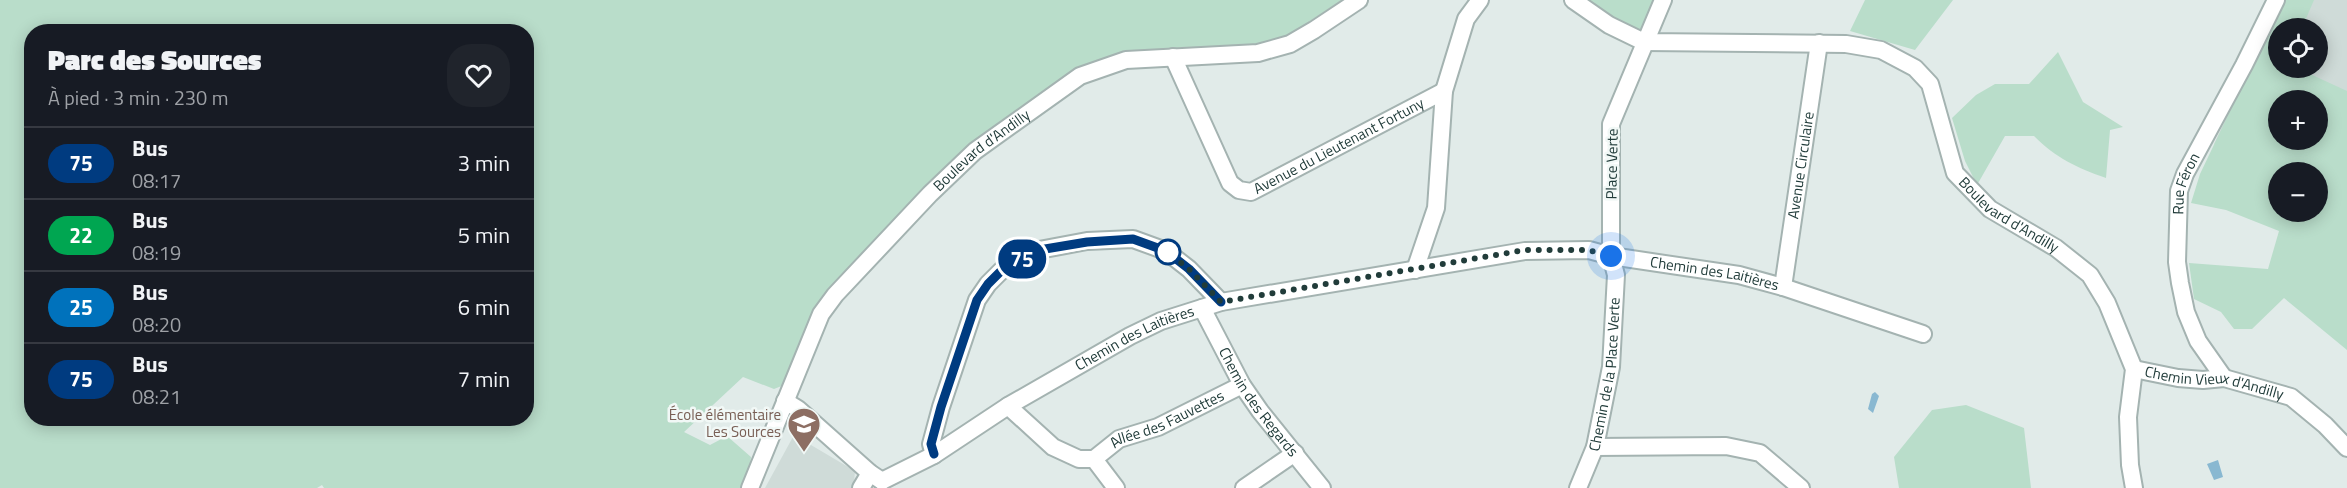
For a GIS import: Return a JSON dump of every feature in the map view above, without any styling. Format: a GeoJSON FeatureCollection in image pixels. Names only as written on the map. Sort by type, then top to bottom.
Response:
{"type":"FeatureCollection","features":[{"type":"Feature","properties":{"kind":"street","name":"Boulevard d'Andilly"},"geometry":{"type":"LineString","coordinates":[[750,488],[821,314],[835,295],[930,194],[975,151],[1080,76],[1126,60],[1258,53],[1290,44],[1359,0]]}},
{"type":"Feature","properties":{"kind":"street"},"geometry":{"type":"LineString","coordinates":[[1415,270],[1436,208],[1444,91],[1466,19],[1479,0]]}},
{"type":"Feature","properties":{"kind":"street","name":"Boulevard d'Andilly"},"geometry":{"type":"LineString","coordinates":[[1574,0],[1609,25],[1644,42],[1846,44],[1881,50],[1915,68],[1930,84],[1955,173],[1990,209],[2056,248],[2090,275],[2107,303],[2134,369],[2128,417],[2130,465],[2134,488]]}},
{"type":"Feature","properties":{"kind":"street","name":"Place Verte"},"geometry":{"type":"LineString","coordinates":[[1611,256],[1611,124],[1663,0]]}},
{"type":"Feature","properties":{"kind":"street","name":"Rue Féron"},"geometry":{"type":"LineString","coordinates":[[2224,378],[2198,340],[2186,312],[2177,262],[2179,192],[2185,174],[2276,0]]}},
{"type":"Feature","properties":{"kind":"street","name":"Avenue Circulaire"},"geometry":{"type":"LineString","coordinates":[[1783,287],[1819,43]]}},
{"type":"Feature","properties":{"kind":"street","name":"Avenue du Lieutenant Fortuny"},"geometry":{"type":"LineString","coordinates":[[1173,57],[1226,177],[1239,190],[1251,192],[1444,91]]}},
{"type":"Feature","properties":{"kind":"street"},"geometry":{"type":"LineString","coordinates":[[934,454],[931,444],[938,416],[977,300],[988,284],[1003,269],[1018,261],[1039,250],[1087,242],[1133,239],[1166,251],[1189,269],[1221,302]]}},
{"type":"Feature","properties":{"kind":"street","name":"Chemin des Laitières"},"geometry":{"type":"LineString","coordinates":[[878,481],[934,454],[1008,406],[1130,336],[1161,321],[1221,302],[1525,250],[1588,250],[1611,256],[1739,275],[1783,287],[1923,334]]}},
{"type":"Feature","properties":{"kind":"street","name":"Chemin de la Place Verte"},"geometry":{"type":"LineString","coordinates":[[1578,488],[1595,447],[1611,367],[1616,275],[1611,256]]}},
{"type":"Feature","properties":{"kind":"street","name":"Chemin des Regards"},"geometry":{"type":"LineString","coordinates":[[1202,308],[1242,385],[1322,488]]}},
{"type":"Feature","properties":{"kind":"street","name":"Chemin Vieux d'Andilly"},"geometry":{"type":"LineString","coordinates":[[2134,369],[2178,378],[2203,380],[2224,378],[2291,397],[2325,425],[2347,448]]}},
{"type":"Feature","properties":{"kind":"street","name":"Allée des Fauvettes"},"geometry":{"type":"LineString","coordinates":[[1094,459],[1119,439],[1158,428],[1242,385]]}},
{"type":"Feature","properties":{"kind":"street"},"geometry":{"type":"LineString","coordinates":[[785,401],[798,409],[844,448],[878,481],[861,488]]}},
{"type":"Feature","properties":{"kind":"street"},"geometry":{"type":"LineString","coordinates":[[1008,406],[1053,447],[1079,459],[1094,459],[1116,488]]}},
{"type":"Feature","properties":{"kind":"street"},"geometry":{"type":"LineString","coordinates":[[1595,447],[1726,446],[1760,453],[1801,488]]}},
{"type":"Feature","properties":{"kind":"street"},"geometry":{"type":"LineString","coordinates":[[1244,488],[1295,453]]}},
{"type":"Feature","properties":{"kind":"shaded area"},"geometry":{"type":"Polygon","coordinates":[[[2281,0],[2347,0],[2347,185],[2328,176],[2328,162],[2281,162],[2214,144],[2268,28],[2268,78],[2328,78],[2328,18],[2273,18],[2281,0]]]}},
{"type":"Feature","properties":{"kind":"shaded area","name":"École élémentaire Les Sources"},"geometry":{"type":"Polygon","coordinates":[[[794,435],[855,471],[851,488],[765,488],[794,435]]]}},
{"type":"Feature","properties":{"kind":"green space"},"geometry":{"type":"Polygon","coordinates":[[[0,0],[1342,0],[1283,39],[1255,46],[1129,51],[1076,72],[919,196],[814,308],[784,385],[774,389],[743,377],[684,432],[710,445],[727,436],[751,457],[749,477],[744,488],[324,488],[322,485],[317,488],[0,488],[0,0]]]}},
{"type":"Feature","properties":{"kind":"green space"},"geometry":{"type":"Polygon","coordinates":[[[1589,0],[1653,0],[1640,32],[1614,18],[1589,0]]]}},
{"type":"Feature","properties":{"kind":"green space"},"geometry":{"type":"Polygon","coordinates":[[[1865,0],[1953,0],[1915,50],[1850,31],[1865,0]]]}},
{"type":"Feature","properties":{"kind":"green space"},"geometry":{"type":"Polygon","coordinates":[[[2283,0],[2314,0],[2306,18],[2274,18],[2283,0]]]}},
{"type":"Feature","properties":{"kind":"green space"},"geometry":{"type":"Polygon","coordinates":[[[2268,31],[2268,78],[2319,78],[2347,91],[2347,350],[2284,298],[2252,329],[2234,329],[2221,312],[2194,299],[2189,263],[2268,269],[2279,231],[2226,210],[2191,203],[2200,174],[2268,31]]]}},
{"type":"Feature","properties":{"kind":"green space"},"geometry":{"type":"Polygon","coordinates":[[[2058,52],[2083,102],[2123,127],[2110,130],[2106,178],[2067,162],[2034,136],[2005,136],[1977,185],[1965,161],[1952,118],[1976,95],[1995,84],[2029,84],[2058,52]]]}},
{"type":"Feature","properties":{"kind":"green space"},"geometry":{"type":"Polygon","coordinates":[[[1966,405],[2024,428],[2031,488],[1899,488],[1894,457],[1932,410],[1966,405]]]}},
{"type":"Feature","properties":{"kind":"water"},"geometry":{"type":"Polygon","coordinates":[[[1875,392],[1879,396],[1873,413],[1868,409],[1872,394],[1875,392]]]}},
{"type":"Feature","properties":{"kind":"water"},"geometry":{"type":"Polygon","coordinates":[[[2218,460],[2223,477],[2214,480],[2207,464],[2218,460]]]}},
{"type":"Feature","properties":{"kind":"bus line","name":"75"},"geometry":{"type":"LineString","coordinates":[[934,454],[931,444],[941,407],[977,300],[988,284],[1003,269],[1018,261],[1039,250],[1087,242],[1133,239],[1166,251],[1189,269],[1221,302]]}},
{"type":"Feature","properties":{"kind":"place","name":"École élémentaire Les Sources"},"geometry":{"type":"Point","coordinates":[804,453]}},
{"type":"Feature","properties":{"kind":"route"},"geometry":{"type":"LineString","coordinates":[[1168,252],[1166,251],[1189,269],[1221,302],[1356,281],[1525,250],[1588,250],[1611,256]]}}]}
